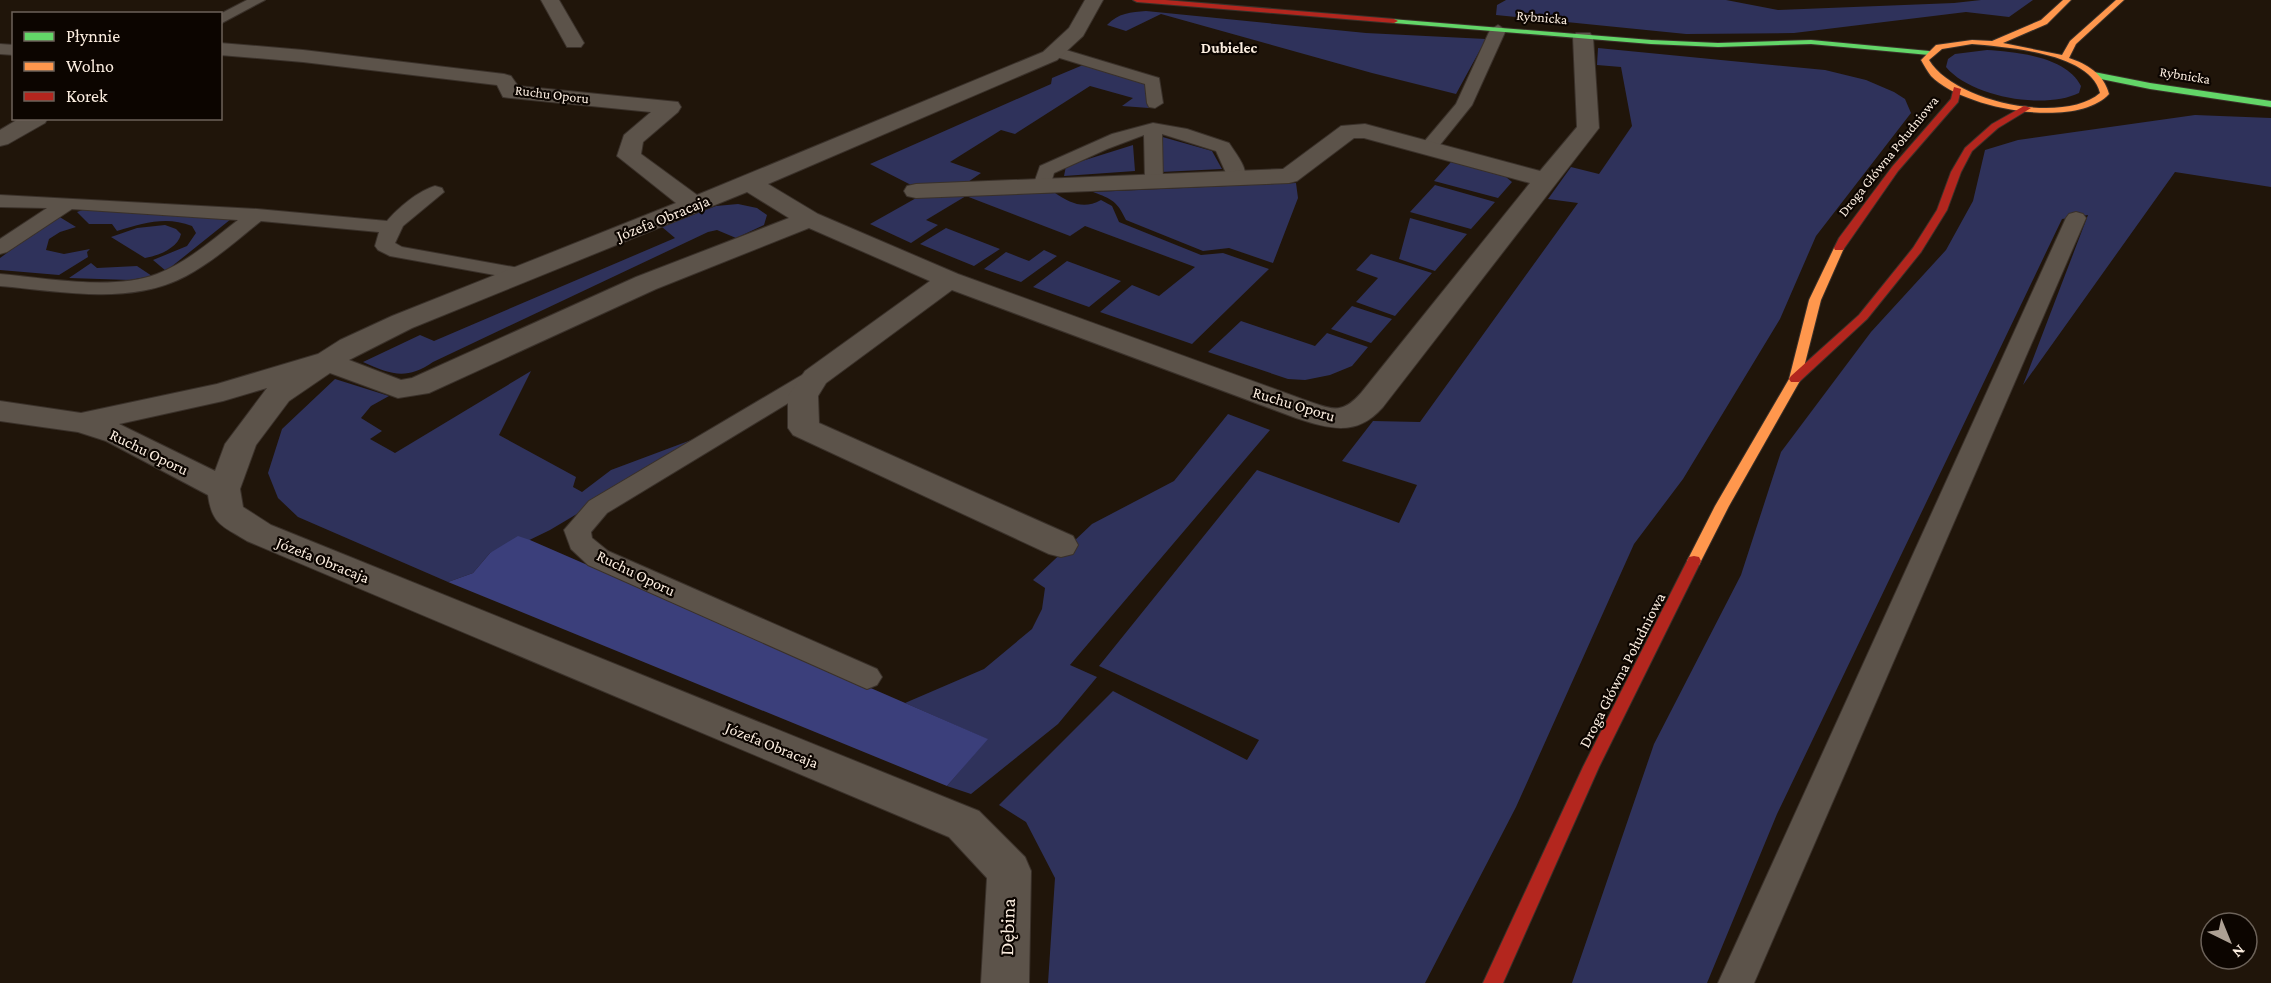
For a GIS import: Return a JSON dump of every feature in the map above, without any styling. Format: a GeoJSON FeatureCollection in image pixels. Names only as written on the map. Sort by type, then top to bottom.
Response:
{"type":"FeatureCollection","features":[{"type":"Feature","properties":{"kind":"main road","name":"Rybnicka"},"geometry":{"type":"LineString","coordinates":[[1137,0],[1682,44],[1766,45],[1812,42],[1929,52]]}},
{"type":"Feature","properties":{"kind":"main road"},"geometry":{"type":"LineString","coordinates":[[1932,73],[1925,60],[1929,52],[1953,44],[1994,43],[2040,24],[2050,18],[2067,0]]}},
{"type":"Feature","properties":{"kind":"main road"},"geometry":{"type":"LineString","coordinates":[[2064,59],[2073,43],[2120,0]]}},
{"type":"Feature","properties":{"kind":"main road","name":"Rybnicka"},"geometry":{"type":"LineString","coordinates":[[1994,43],[2031,49],[2064,59],[2094,75],[2150,86],[2271,104]]}},
{"type":"Feature","properties":{"kind":"main road","name":"Rybnicka"},"geometry":{"type":"LineString","coordinates":[[1766,45],[1888,63]]}},
{"type":"Feature","properties":{"kind":"main road"},"geometry":{"type":"LineString","coordinates":[[1915,69],[1932,73],[1957,89],[1995,102],[2027,108],[2071,110],[2087,106],[2103,98],[2122,99]]}},
{"type":"Feature","properties":{"kind":"main road"},"geometry":{"type":"LineString","coordinates":[[2094,75],[2104,85],[2103,98]]}},
{"type":"Feature","properties":{"kind":"main road","name":"Droga Główna Południowa"},"geometry":{"type":"LineString","coordinates":[[1493,983],[1591,768],[1722,506],[1795,379],[1815,300],[1844,238],[1895,169],[1955,100],[1957,89]]}},
{"type":"Feature","properties":{"kind":"main road","name":"Rybnicka"},"geometry":{"type":"LineString","coordinates":[[2144,99],[2230,109],[2271,109]]}},
{"type":"Feature","properties":{"kind":"main road","name":"Droga Główna Południowa"},"geometry":{"type":"LineString","coordinates":[[1795,379],[1863,317],[1917,250],[1935,223],[1961,161],[1968,150],[1995,126],[2027,108]]}},
{"type":"Feature","properties":{"kind":"street"},"geometry":{"type":"LineString","coordinates":[[550,0],[574,43]]}},
{"type":"Feature","properties":{"kind":"street"},"geometry":{"type":"LineString","coordinates":[[749,183],[1056,52],[1074,36],[1094,0]]}},
{"type":"Feature","properties":{"kind":"street","name":"Ruchu Oporu"},"geometry":{"type":"LineString","coordinates":[[749,183],[809,219],[949,280],[1291,406],[1324,416],[1343,418],[1359,414],[1372,400],[1588,128],[1583,37]]}},
{"type":"Feature","properties":{"kind":"street","name":"Ruchu Oporu"},"geometry":{"type":"LineString","coordinates":[[222,49],[303,56],[504,81],[511,92],[670,107],[632,140],[629,156],[694,205]]}},
{"type":"Feature","properties":{"kind":"street"},"geometry":{"type":"LineString","coordinates":[[0,139],[33,120]]}},
{"type":"Feature","properties":{"kind":"street"},"geometry":{"type":"LineString","coordinates":[[916,191],[1289,176],[1349,131],[1381,133],[1545,180]]}},
{"type":"Feature","properties":{"kind":"street","name":"Józefa Obracaja"},"geometry":{"type":"LineString","coordinates":[[749,183],[402,322],[350,346],[326,361],[278,394],[241,444],[224,489],[227,512],[259,533],[964,824],[1009,871]]}},
{"type":"Feature","properties":{"kind":"street"},"geometry":{"type":"LineString","coordinates":[[81,423],[223,392],[326,361],[398,389],[418,387],[645,283],[809,219]]}},
{"type":"Feature","properties":{"kind":"street","name":"Ruchu Oporu"},"geometry":{"type":"LineString","coordinates":[[815,377],[949,280]]}},
{"type":"Feature","properties":{"kind":"street"},"geometry":{"type":"LineString","coordinates":[[815,377],[803,396],[804,428],[1061,545]]}},
{"type":"Feature","properties":{"kind":"street","name":"Ruchu Oporu"},"geometry":{"type":"LineString","coordinates":[[0,411],[81,423],[117,434],[224,489]]}},
{"type":"Feature","properties":{"kind":"street","name":"Dębina"},"geometry":{"type":"LineString","coordinates":[[1005,983],[1009,871]]}},
{"type":"Feature","properties":{"kind":"lane"},"geometry":{"type":"LineString","coordinates":[[222,19],[258,0]]}},
{"type":"Feature","properties":{"kind":"lane"},"geometry":{"type":"LineString","coordinates":[[1429,147],[1464,105],[1498,30]]}},
{"type":"Feature","properties":{"kind":"lane"},"geometry":{"type":"LineString","coordinates":[[1056,52],[1153,81],[1155,103]]}},
{"type":"Feature","properties":{"kind":"lane"},"geometry":{"type":"LineString","coordinates":[[1042,186],[1046,170],[1059,162],[1136,132],[1153,128],[1169,130],[1223,147],[1237,172],[1237,178]]}},
{"type":"Feature","properties":{"kind":"lane"},"geometry":{"type":"LineString","coordinates":[[1153,128],[1154,181]]}},
{"type":"Feature","properties":{"kind":"lane"},"geometry":{"type":"LineString","coordinates":[[435,192],[391,227],[385,239],[385,246],[397,252],[523,274]]}},
{"type":"Feature","properties":{"kind":"lane"},"geometry":{"type":"LineString","coordinates":[[0,201],[257,215],[391,227]]}},
{"type":"Feature","properties":{"kind":"lane"},"geometry":{"type":"LineString","coordinates":[[0,248],[68,203]]}},
{"type":"Feature","properties":{"kind":"lane"},"geometry":{"type":"LineString","coordinates":[[0,280],[127,288],[150,284],[187,267],[257,215]]}},
{"type":"Feature","properties":{"kind":"lane"},"geometry":{"type":"LineString","coordinates":[[1736,983],[2076,218]]}},
{"type":"Feature","properties":{"kind":"lane","name":"Ruchu Oporu"},"geometry":{"type":"LineString","coordinates":[[815,377],[598,507],[577,530],[580,542],[598,558],[867,677]]}},
{"type":"Feature","properties":{"kind":"shaded area"},"geometry":{"type":"Polygon","coordinates":[[[1506,0],[1726,0],[1778,10],[1981,0],[2033,0],[2009,17],[1966,12],[1794,33],[1686,34],[1496,15],[1497,5],[1506,0]]]}},
{"type":"Feature","properties":{"kind":"shaded area"},"geometry":{"type":"Polygon","coordinates":[[[1146,11],[1366,33],[1486,39],[1456,94],[1161,14],[1126,31],[1107,25],[1120,16],[1146,11]]]}},
{"type":"Feature","properties":{"kind":"shaded area"},"geometry":{"type":"Polygon","coordinates":[[[1598,48],[1825,70],[1866,80],[1894,92],[1905,99],[1911,113],[1816,236],[1780,319],[1683,479],[1634,544],[1516,807],[1425,983],[1048,983],[1055,878],[1026,822],[999,805],[1113,691],[1247,760],[1259,740],[1099,666],[1257,470],[1399,523],[1417,485],[1342,461],[1373,421],[1420,422],[1578,203],[1548,199],[1571,167],[1599,174],[1632,126],[1621,67],[1597,65],[1598,48]]]}},
{"type":"Feature","properties":{"kind":"shaded area"},"geometry":{"type":"Polygon","coordinates":[[[1987,50],[2026,54],[2052,62],[2074,76],[2081,86],[2079,93],[2047,100],[2009,98],[1972,86],[1946,67],[1948,59],[1955,54],[1987,50]]]}},
{"type":"Feature","properties":{"kind":"shaded area"},"geometry":{"type":"Polygon","coordinates":[[[1083,65],[1143,83],[1146,85],[1149,108],[1122,106],[1133,98],[1090,86],[1015,134],[1001,130],[950,162],[981,173],[968,182],[913,186],[870,164],[1051,84],[1052,78],[1083,65]]]}},
{"type":"Feature","properties":{"kind":"shaded area"},"geometry":{"type":"Polygon","coordinates":[[[2195,115],[2271,118],[2271,187],[2175,172],[2023,385],[2088,215],[2062,219],[1777,814],[1707,983],[1572,983],[1654,744],[1741,575],[1781,452],[1871,332],[1946,250],[1973,201],[1985,150],[2018,140],[2195,115]]]}},
{"type":"Feature","properties":{"kind":"shaded area"},"geometry":{"type":"Polygon","coordinates":[[[1159,136],[1212,151],[1222,169],[1161,172],[1159,136]]]}},
{"type":"Feature","properties":{"kind":"shaded area"},"geometry":{"type":"Polygon","coordinates":[[[1133,145],[1135,171],[1064,176],[1066,166],[1133,145]]]}},
{"type":"Feature","properties":{"kind":"shaded area"},"geometry":{"type":"Polygon","coordinates":[[[1451,162],[1506,177],[1512,182],[1498,198],[1434,181],[1451,162]]]}},
{"type":"Feature","properties":{"kind":"shaded area"},"geometry":{"type":"Polygon","coordinates":[[[1296,183],[1298,198],[1273,263],[1229,248],[1203,251],[1126,220],[1113,201],[1093,192],[1296,183]]]}},
{"type":"Feature","properties":{"kind":"shaded area"},"geometry":{"type":"Polygon","coordinates":[[[1435,185],[1495,202],[1471,229],[1410,212],[1435,185]]]}},
{"type":"Feature","properties":{"kind":"shaded area"},"geometry":{"type":"Polygon","coordinates":[[[1055,193],[1066,200],[1083,205],[1101,200],[1112,206],[1119,222],[1201,255],[1223,253],[1269,269],[1192,344],[1100,312],[1132,285],[1159,296],[1195,267],[1085,226],[1070,236],[966,196],[926,220],[938,225],[911,243],[870,224],[918,197],[1055,193]]]}},
{"type":"Feature","properties":{"kind":"shaded area"},"geometry":{"type":"Polygon","coordinates":[[[738,204],[757,208],[767,215],[764,225],[736,238],[717,230],[708,232],[414,372],[398,374],[363,362],[420,335],[434,341],[675,238],[662,227],[716,206],[738,204]]]}},
{"type":"Feature","properties":{"kind":"shaded area"},"geometry":{"type":"Polygon","coordinates":[[[88,208],[231,219],[166,271],[153,260],[187,246],[196,233],[192,226],[164,221],[117,231],[112,224],[89,224],[77,212],[88,208]]]}},
{"type":"Feature","properties":{"kind":"shaded area"},"geometry":{"type":"Polygon","coordinates":[[[58,216],[76,227],[60,232],[49,239],[46,250],[64,254],[90,249],[87,252],[88,257],[59,275],[0,270],[0,258],[58,216]]]}},
{"type":"Feature","properties":{"kind":"shaded area"},"geometry":{"type":"Polygon","coordinates":[[[1410,218],[1467,234],[1435,271],[1399,259],[1410,218]]]}},
{"type":"Feature","properties":{"kind":"shaded area"},"geometry":{"type":"Polygon","coordinates":[[[165,225],[176,229],[181,234],[179,239],[172,247],[150,257],[145,258],[111,237],[137,228],[165,225]]]}},
{"type":"Feature","properties":{"kind":"shaded area"},"geometry":{"type":"Polygon","coordinates":[[[946,228],[1000,249],[974,266],[920,244],[946,228]]]}},
{"type":"Feature","properties":{"kind":"shaded area"},"geometry":{"type":"Polygon","coordinates":[[[1044,250],[1057,256],[1021,282],[984,269],[1006,252],[1029,261],[1044,250]]]}},
{"type":"Feature","properties":{"kind":"shaded area"},"geometry":{"type":"Polygon","coordinates":[[[1371,254],[1432,273],[1395,316],[1356,302],[1378,278],[1356,270],[1371,254]]]}},
{"type":"Feature","properties":{"kind":"shaded area"},"geometry":{"type":"Polygon","coordinates":[[[1067,261],[1121,281],[1089,307],[1033,287],[1067,261]]]}},
{"type":"Feature","properties":{"kind":"shaded area"},"geometry":{"type":"Polygon","coordinates":[[[91,263],[97,268],[137,266],[152,276],[130,280],[69,278],[91,263]]]}},
{"type":"Feature","properties":{"kind":"shaded area"},"geometry":{"type":"Polygon","coordinates":[[[1352,306],[1392,319],[1371,343],[1331,329],[1352,306]]]}},
{"type":"Feature","properties":{"kind":"shaded area"},"geometry":{"type":"Polygon","coordinates":[[[1241,321],[1315,346],[1327,333],[1368,347],[1352,366],[1330,375],[1305,380],[1288,379],[1208,352],[1241,321]]]}},
{"type":"Feature","properties":{"kind":"shaded area"},"geometry":{"type":"Polygon","coordinates":[[[531,371],[499,435],[576,477],[573,487],[582,492],[611,470],[718,430],[550,530],[515,547],[490,553],[473,573],[448,582],[298,517],[278,498],[268,473],[282,429],[335,379],[389,396],[371,406],[361,418],[382,431],[370,439],[395,453],[531,371]]]}},
{"type":"Feature","properties":{"kind":"shaded area"},"geometry":{"type":"Polygon","coordinates":[[[1228,414],[1270,430],[1070,665],[1097,677],[1058,724],[971,794],[947,786],[987,739],[905,703],[984,669],[1032,629],[1042,609],[1045,588],[1033,580],[1092,524],[1174,481],[1228,414]]]}},
{"type":"Feature","properties":{"kind":"shaded area"},"geometry":{"type":"Polygon","coordinates":[[[518,536],[988,739],[947,786],[448,582],[473,573],[490,553],[518,536]]]}},
{"type":"Feature","properties":{"kind":"traffic: fast"},"geometry":{"type":"LineString","coordinates":[[1394,21],[1651,42],[1718,45],[1811,42],[1929,53]]}},
{"type":"Feature","properties":{"kind":"traffic: fast"},"geometry":{"type":"LineString","coordinates":[[2094,75],[2150,86],[2271,104]]}},
{"type":"Feature","properties":{"kind":"traffic: slow"},"geometry":{"type":"LineString","coordinates":[[1995,43],[2044,22],[2067,0]]}},
{"type":"Feature","properties":{"kind":"traffic: slow"},"geometry":{"type":"LineString","coordinates":[[2064,59],[2073,43],[2120,0]]}},
{"type":"Feature","properties":{"kind":"traffic: slow"},"geometry":{"type":"LineString","coordinates":[[1972,42],[2021,48],[2077,63],[2091,71],[2103,85],[2105,94],[2092,104],[2073,109],[2054,111],[2009,106],[1987,101],[1949,85],[1935,75],[1925,60],[1939,47],[1972,42]]}},
{"type":"Feature","properties":{"kind":"traffic: slow"},"geometry":{"type":"LineString","coordinates":[[1694,561],[1722,506],[1795,379],[1815,300],[1839,248]]}},
{"type":"Feature","properties":{"kind":"traffic: jam"},"geometry":{"type":"LineString","coordinates":[[1137,0],[1394,21]]}},
{"type":"Feature","properties":{"kind":"traffic: jam"},"geometry":{"type":"LineString","coordinates":[[1839,248],[1895,169],[1955,100],[1957,89]]}},
{"type":"Feature","properties":{"kind":"traffic: jam"},"geometry":{"type":"LineString","coordinates":[[1795,379],[1863,317],[1917,250],[1942,210],[1956,172],[1968,150],[1995,126],[2027,108]]}},
{"type":"Feature","properties":{"kind":"traffic: jam"},"geometry":{"type":"LineString","coordinates":[[1493,983],[1591,767],[1694,561]]}},
{"type":"Feature","properties":{"kind":"district","name":"Dubielec"},"geometry":{"type":"Point","coordinates":[1229,48]}}]}
